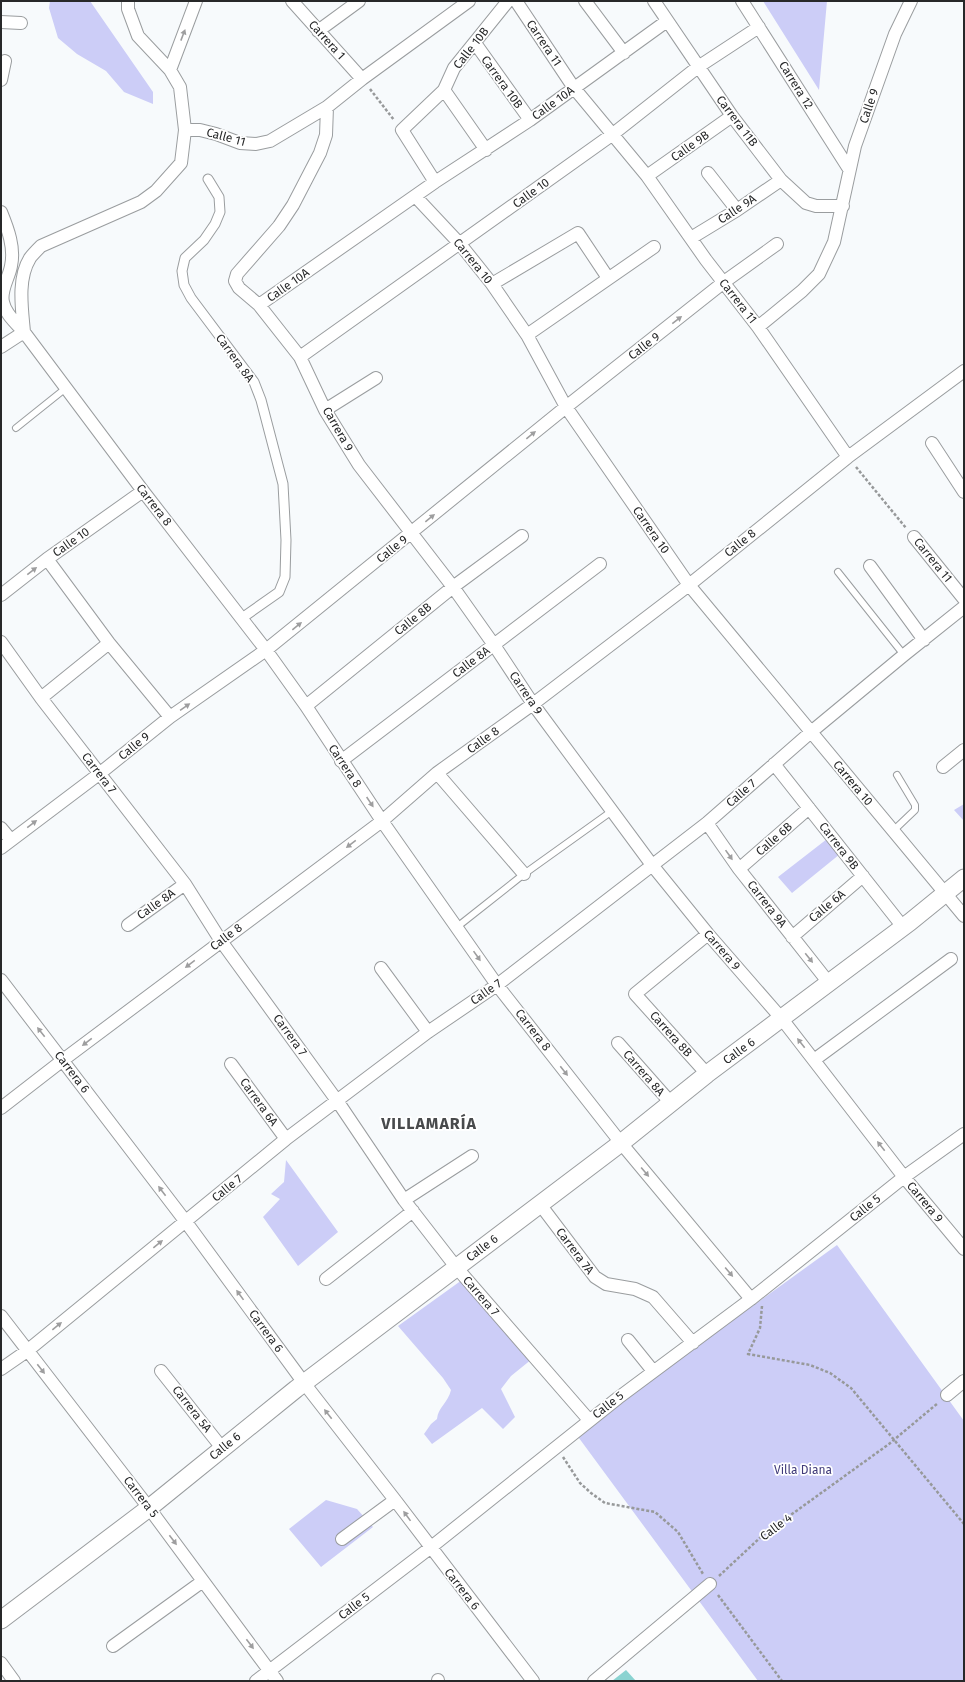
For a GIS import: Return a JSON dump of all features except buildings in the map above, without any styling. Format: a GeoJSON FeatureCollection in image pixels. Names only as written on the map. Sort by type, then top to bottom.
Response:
{"type":"FeatureCollection","features":[{"type":"Feature","properties":{"kind":"main road","name":"Calle 6"},"geometry":{"type":"LineString","coordinates":[[1,1620],[150,1508],[222,1448],[304,1383],[539,1203],[621,1143],[707,1074],[904,927],[964,878]]}},
{"type":"Feature","properties":{"kind":"street"},"geometry":{"type":"LineString","coordinates":[[1,347],[24,332],[21,303],[24,277],[30,259],[41,246],[141,202],[156,191],[181,163],[185,130],[180,87],[170,70],[138,36],[128,9],[128,1]]}},
{"type":"Feature","properties":{"kind":"street"},"geometry":{"type":"LineString","coordinates":[[170,70],[196,1]]}},
{"type":"Feature","properties":{"kind":"street","name":"Carrera 1"},"geometry":{"type":"LineString","coordinates":[[292,1],[362,79]]}},
{"type":"Feature","properties":{"kind":"street"},"geometry":{"type":"LineString","coordinates":[[318,31],[359,1]]}},
{"type":"Feature","properties":{"kind":"street","name":"Calle 11"},"geometry":{"type":"LineString","coordinates":[[185,130],[200,130],[240,143],[256,144],[270,141],[327,107],[362,79],[469,1]]}},
{"type":"Feature","properties":{"kind":"street","name":"Calle 10B"},"geometry":{"type":"LineString","coordinates":[[402,130],[444,90],[457,73],[475,43],[508,1]]}},
{"type":"Feature","properties":{"kind":"street","name":"Carrera 11"},"geometry":{"type":"LineString","coordinates":[[516,1],[574,88],[647,176],[706,260],[758,327],[848,457]]}},
{"type":"Feature","properties":{"kind":"street"},"geometry":{"type":"LineString","coordinates":[[585,1],[624,53]]}},
{"type":"Feature","properties":{"kind":"street","name":"Carrera 11B"},"geometry":{"type":"LineString","coordinates":[[654,1],[732,116],[782,180],[806,203],[816,206],[843,206]]}},
{"type":"Feature","properties":{"kind":"street","name":"Carrera 12"},"geometry":{"type":"LineString","coordinates":[[742,1],[849,169]]}},
{"type":"Feature","properties":{"kind":"street","name":"Calle 9"},"geometry":{"type":"LineString","coordinates":[[758,327],[802,291],[819,274],[834,242],[855,146],[895,34],[911,1]]}},
{"type":"Feature","properties":{"kind":"street","name":"Calle 10A"},"geometry":{"type":"LineString","coordinates":[[436,182],[530,120],[668,21]]}},
{"type":"Feature","properties":{"kind":"street"},"geometry":{"type":"LineString","coordinates":[[1,22],[21,24]]}},
{"type":"Feature","properties":{"kind":"street","name":"Calle 10"},"geometry":{"type":"LineString","coordinates":[[300,357],[613,134],[698,67],[759,26]]}},
{"type":"Feature","properties":{"kind":"street","name":"Carrera 10B"},"geometry":{"type":"LineString","coordinates":[[475,43],[530,120]]}},
{"type":"Feature","properties":{"kind":"street"},"geometry":{"type":"LineString","coordinates":[[1,80],[5,61]]}},
{"type":"Feature","properties":{"kind":"street"},"geometry":{"type":"LineString","coordinates":[[444,90],[486,150]]}},
{"type":"Feature","properties":{"kind":"street","name":"Carrera 9"},"geometry":{"type":"LineString","coordinates":[[327,107],[326,135],[320,153],[293,205],[279,226],[237,274],[235,280],[239,288],[259,305],[300,357],[325,410],[358,465],[453,587],[533,704],[652,865],[708,934],[782,1019],[904,1177],[964,1249]]}},
{"type":"Feature","properties":{"kind":"street","name":"Calle 9B"},"geometry":{"type":"LineString","coordinates":[[647,176],[732,116]]}},
{"type":"Feature","properties":{"kind":"street"},"geometry":{"type":"LineString","coordinates":[[402,130],[436,182],[416,196]]}},
{"type":"Feature","properties":{"kind":"street"},"geometry":{"type":"LineString","coordinates":[[708,173],[737,210]]}},
{"type":"Feature","properties":{"kind":"street","name":"Carrera 8A"},"geometry":{"type":"LineString","coordinates":[[208,178],[219,197],[220,212],[215,224],[204,240],[185,258],[182,271],[184,285],[191,298],[254,382],[261,400],[283,484],[286,540],[284,577],[279,592],[242,618]]}},
{"type":"Feature","properties":{"kind":"street","name":"Calle 9A"},"geometry":{"type":"LineString","coordinates":[[691,238],[782,180]]}},
{"type":"Feature","properties":{"kind":"street","name":"Calle 10A"},"geometry":{"type":"LineString","coordinates":[[259,305],[416,196]]}},
{"type":"Feature","properties":{"kind":"street","name":"Carrera 10"},"geometry":{"type":"LineString","coordinates":[[416,196],[460,244],[492,284],[527,335],[566,407],[689,585],[964,916]]}},
{"type":"Feature","properties":{"kind":"street","name":"Carrera 8"},"geometry":{"type":"LineString","coordinates":[[1,212],[8,229],[13,256],[11,268],[3,292],[2,302],[5,310],[24,332],[143,491],[266,650],[306,706],[382,821],[497,985],[621,1143],[757,1300]]}},
{"type":"Feature","properties":{"kind":"street"},"geometry":{"type":"LineString","coordinates":[[492,284],[578,233],[608,278]]}},
{"type":"Feature","properties":{"kind":"street","name":"Calle 9"},"geometry":{"type":"LineString","coordinates":[[1,848],[99,774],[170,717],[266,650],[566,407],[724,282],[777,244]]}},
{"type":"Feature","properties":{"kind":"street"},"geometry":{"type":"LineString","coordinates":[[527,335],[654,247]]}},
{"type":"Feature","properties":{"kind":"street","name":"Calle 8"},"geometry":{"type":"LineString","coordinates":[[1,1108],[382,821],[437,772],[533,704],[689,585],[848,457],[964,371]]}},
{"type":"Feature","properties":{"kind":"street"},"geometry":{"type":"LineString","coordinates":[[325,410],[376,378]]}},
{"type":"Feature","properties":{"kind":"street"},"geometry":{"type":"LineString","coordinates":[[932,442],[963,488]]}},
{"type":"Feature","properties":{"kind":"street","name":"Calle 10"},"geometry":{"type":"LineString","coordinates":[[1,595],[47,559],[143,491]]}},
{"type":"Feature","properties":{"kind":"street","name":"Calle 8B"},"geometry":{"type":"LineString","coordinates":[[306,706],[453,587],[522,536]]}},
{"type":"Feature","properties":{"kind":"street","name":"Carrera 11"},"geometry":{"type":"LineString","coordinates":[[914,537],[964,599]]}},
{"type":"Feature","properties":{"kind":"street"},"geometry":{"type":"LineString","coordinates":[[47,559],[109,643],[170,717]]}},
{"type":"Feature","properties":{"kind":"street","name":"Calle 8A"},"geometry":{"type":"LineString","coordinates":[[341,761],[600,564]]}},
{"type":"Feature","properties":{"kind":"street"},"geometry":{"type":"LineString","coordinates":[[870,566],[924,640]]}},
{"type":"Feature","properties":{"kind":"street","name":"Calle 7"},"geometry":{"type":"LineString","coordinates":[[1,1369],[27,1351],[286,1140],[338,1102],[428,1032],[497,985],[707,823],[810,732],[964,608]]}},
{"type":"Feature","properties":{"kind":"street","name":"Carrera 7"},"geometry":{"type":"LineString","coordinates":[[1,642],[41,698],[185,884],[222,941],[338,1102],[404,1200],[456,1267],[589,1420]]}},
{"type":"Feature","properties":{"kind":"street"},"geometry":{"type":"LineString","coordinates":[[41,698],[109,643]]}},
{"type":"Feature","properties":{"kind":"street"},"geometry":{"type":"LineString","coordinates":[[943,767],[964,750]]}},
{"type":"Feature","properties":{"kind":"street","name":"Carrera 9B"},"geometry":{"type":"LineString","coordinates":[[774,764],[904,927]]}},
{"type":"Feature","properties":{"kind":"street"},"geometry":{"type":"LineString","coordinates":[[437,772],[524,874]]}},
{"type":"Feature","properties":{"kind":"street","name":"Calle 6B"},"geometry":{"type":"LineString","coordinates":[[739,869],[809,808]]}},
{"type":"Feature","properties":{"kind":"street","name":"Carrera 9A"},"geometry":{"type":"LineString","coordinates":[[707,823],[739,869],[829,983]]}},
{"type":"Feature","properties":{"kind":"street"},"geometry":{"type":"LineString","coordinates":[[1,828],[11,840]]}},
{"type":"Feature","properties":{"kind":"street","name":"Calle 6A"},"geometry":{"type":"LineString","coordinates":[[792,936],[863,876]]}},
{"type":"Feature","properties":{"kind":"street","name":"Calle 8A"},"geometry":{"type":"LineString","coordinates":[[128,925],[185,884]]}},
{"type":"Feature","properties":{"kind":"street","name":"Carrera 8B"},"geometry":{"type":"LineString","coordinates":[[707,1074],[635,994],[708,934]]}},
{"type":"Feature","properties":{"kind":"street"},"geometry":{"type":"LineString","coordinates":[[814,1060],[951,959]]}},
{"type":"Feature","properties":{"kind":"street"},"geometry":{"type":"LineString","coordinates":[[381,968],[428,1032]]}},
{"type":"Feature","properties":{"kind":"street","name":"Carrera 6"},"geometry":{"type":"LineString","coordinates":[[1,980],[186,1222],[304,1383],[533,1681]]}},
{"type":"Feature","properties":{"kind":"street","name":"Carrera 8A"},"geometry":{"type":"LineString","coordinates":[[618,1042],[671,1103]]}},
{"type":"Feature","properties":{"kind":"street","name":"Carrera 6A"},"geometry":{"type":"LineString","coordinates":[[231,1064],[286,1140]]}},
{"type":"Feature","properties":{"kind":"street","name":"Calle 5"},"geometry":{"type":"LineString","coordinates":[[256,1681],[430,1548],[589,1420],[653,1371],[757,1300],[904,1177],[964,1134]]}},
{"type":"Feature","properties":{"kind":"street"},"geometry":{"type":"LineString","coordinates":[[404,1200],[472,1156]]}},
{"type":"Feature","properties":{"kind":"street","name":"Carrera 7A"},"geometry":{"type":"LineString","coordinates":[[539,1203],[595,1277],[606,1284],[635,1289],[652,1297],[693,1343]]}},
{"type":"Feature","properties":{"kind":"street"},"geometry":{"type":"LineString","coordinates":[[326,1279],[413,1211]]}},
{"type":"Feature","properties":{"kind":"street","name":"Carrera 5"},"geometry":{"type":"LineString","coordinates":[[1,1316],[150,1508],[277,1681]]}},
{"type":"Feature","properties":{"kind":"street"},"geometry":{"type":"LineString","coordinates":[[628,1340],[653,1371]]}},
{"type":"Feature","properties":{"kind":"street","name":"Carrera 5A"},"geometry":{"type":"LineString","coordinates":[[161,1371],[222,1448]]}},
{"type":"Feature","properties":{"kind":"street"},"geometry":{"type":"LineString","coordinates":[[947,1395],[964,1381]]}},
{"type":"Feature","properties":{"kind":"street"},"geometry":{"type":"LineString","coordinates":[[342,1539],[395,1500]]}},
{"type":"Feature","properties":{"kind":"street"},"geometry":{"type":"LineString","coordinates":[[113,1646],[203,1581]]}},
{"type":"Feature","properties":{"kind":"street"},"geometry":{"type":"LineString","coordinates":[[594,1681],[710,1584]]}},
{"type":"Feature","properties":{"kind":"street"},"geometry":{"type":"LineString","coordinates":[[1,1663],[14,1681]]}},
{"type":"Feature","properties":{"kind":"lane"},"geometry":{"type":"LineString","coordinates":[[16,428],[66,388]]}},
{"type":"Feature","properties":{"kind":"lane"},"geometry":{"type":"LineString","coordinates":[[838,572],[904,655]]}},
{"type":"Feature","properties":{"kind":"lane"},"geometry":{"type":"LineString","coordinates":[[893,831],[915,810],[915,805],[897,775]]}},
{"type":"Feature","properties":{"kind":"lane"},"geometry":{"type":"LineString","coordinates":[[457,927],[524,874],[612,811]]}},
{"type":"Feature","properties":{"kind":"path"},"geometry":{"type":"LineString","coordinates":[[362,79],[402,130]]}},
{"type":"Feature","properties":{"kind":"path","name":"Carrera 11"},"geometry":{"type":"LineString","coordinates":[[848,457],[914,537]]}},
{"type":"Feature","properties":{"kind":"path"},"geometry":{"type":"LineString","coordinates":[[757,1300],[760,1328],[748,1354],[810,1365],[830,1373],[851,1388],[964,1524]]}},
{"type":"Feature","properties":{"kind":"path","name":"Calle 4"},"geometry":{"type":"LineString","coordinates":[[710,1584],[763,1535],[889,1444],[947,1395]]}},
{"type":"Feature","properties":{"kind":"path"},"geometry":{"type":"LineString","coordinates":[[560,1454],[580,1483],[605,1503],[655,1512],[678,1532],[710,1584],[782,1681]]}},
{"type":"Feature","properties":{"kind":"green space"},"geometry":{"type":"Polygon","coordinates":[[[50,1],[90,1],[153,92],[153,104],[124,92],[106,71],[77,54],[58,38],[49,8],[50,1]]]}},
{"type":"Feature","properties":{"kind":"green space"},"geometry":{"type":"Polygon","coordinates":[[[763,1],[827,1],[819,90],[763,1]]]}},
{"type":"Feature","properties":{"kind":"green space"},"geometry":{"type":"Polygon","coordinates":[[[964,804],[964,821],[954,810],[964,804]]]}},
{"type":"Feature","properties":{"kind":"green space"},"geometry":{"type":"Polygon","coordinates":[[[827,839],[840,854],[792,893],[778,877],[827,839]]]}},
{"type":"Feature","properties":{"kind":"green space"},"geometry":{"type":"Polygon","coordinates":[[[286,1160],[338,1232],[298,1266],[263,1217],[280,1199],[271,1194],[284,1182],[286,1160]]]}},
{"type":"Feature","properties":{"kind":"green space","name":"Villa Diana"},"geometry":{"type":"Polygon","coordinates":[[[837,1245],[964,1421],[964,1681],[758,1681],[576,1434],[837,1245]]]}},
{"type":"Feature","properties":{"kind":"green space"},"geometry":{"type":"Polygon","coordinates":[[[462,1280],[532,1359],[511,1376],[501,1389],[515,1417],[503,1429],[482,1408],[432,1444],[424,1434],[431,1424],[437,1419],[439,1411],[448,1398],[451,1390],[443,1378],[398,1326],[462,1280]]]}},
{"type":"Feature","properties":{"kind":"green space"},"geometry":{"type":"Polygon","coordinates":[[[326,1500],[357,1509],[373,1527],[321,1567],[289,1529],[326,1500]]]}},
{"type":"Feature","properties":{"kind":"shaded area"},"geometry":{"type":"Polygon","coordinates":[[[626,1670],[636,1681],[612,1681],[626,1670]]]}},
{"type":"Feature","properties":{"kind":"district","name":"VILLAMARÍA"},"geometry":{"type":"Point","coordinates":[429,1123]}}]}
